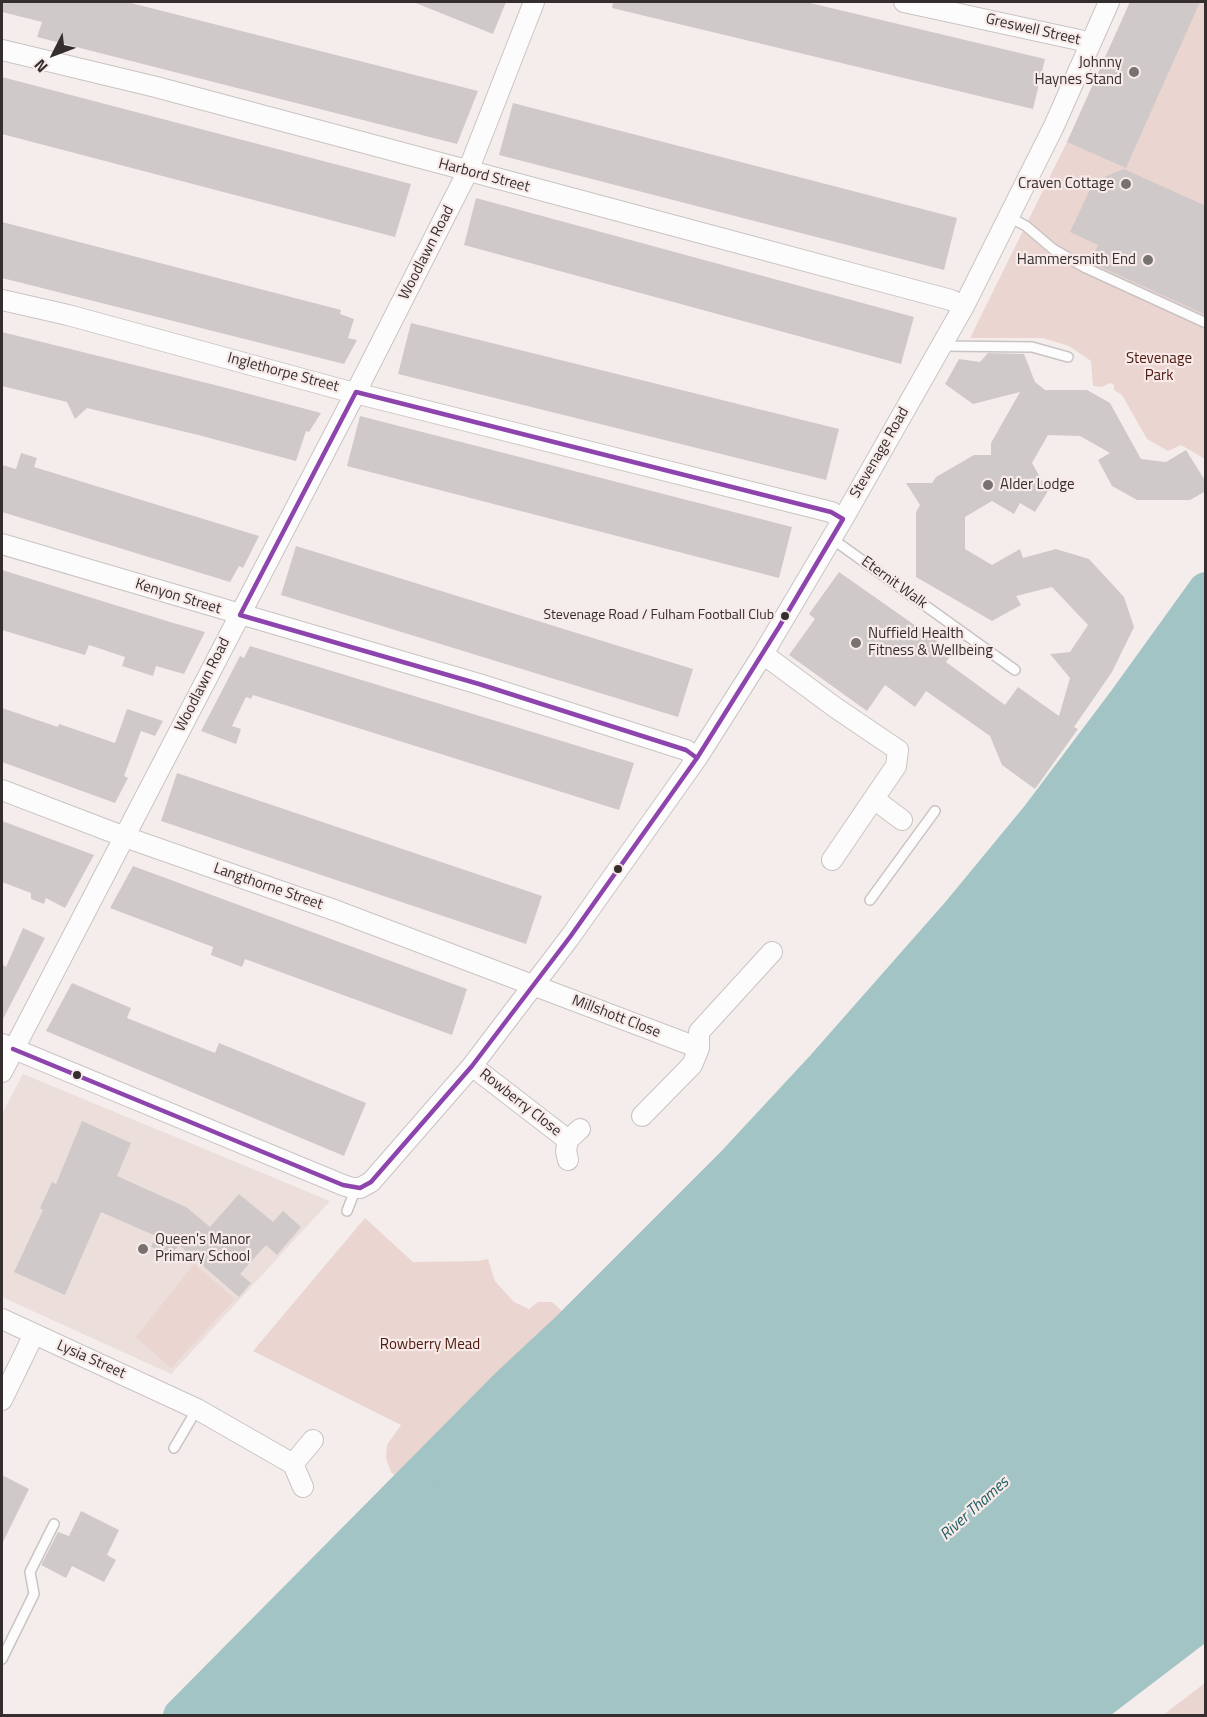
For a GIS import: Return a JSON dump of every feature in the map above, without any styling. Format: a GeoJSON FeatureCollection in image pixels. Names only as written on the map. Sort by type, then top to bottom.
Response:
{"type":"FeatureCollection","features":[{"type":"Feature","properties":{"kind":"street","name":"Woodlawn Road"},"geometry":{"type":"LineString","coordinates":[[2,1072],[8,1047],[125,837],[357,392],[468,171],[534,2]]}},
{"type":"Feature","properties":{"kind":"street","name":"Greswell Street"},"geometry":{"type":"LineString","coordinates":[[904,2],[1090,44]]}},
{"type":"Feature","properties":{"kind":"street","name":"Stevenage Road"},"geometry":{"type":"LineString","coordinates":[[358,1188],[371,1182],[472,1066],[534,985],[697,758],[763,654],[964,306],[1054,126],[1109,2]]}},
{"type":"Feature","properties":{"kind":"street","name":"Harbord Street"},"geometry":{"type":"LineString","coordinates":[[2,50],[156,87],[951,300],[964,306]]}},
{"type":"Feature","properties":{"kind":"street","name":"Inglethorpe Street"},"geometry":{"type":"LineString","coordinates":[[2,300],[831,512],[843,519]]}},
{"type":"Feature","properties":{"kind":"street","name":"Kenyon Street"},"geometry":{"type":"LineString","coordinates":[[2,544],[479,684],[686,750],[697,758]]}},
{"type":"Feature","properties":{"kind":"street"},"geometry":{"type":"LineString","coordinates":[[763,654],[898,750],[896,766],[832,860]]}},
{"type":"Feature","properties":{"kind":"street","name":"Langthorne Street"},"geometry":{"type":"LineString","coordinates":[[2,790],[534,985]]}},
{"type":"Feature","properties":{"kind":"street"},"geometry":{"type":"LineString","coordinates":[[874,799],[902,820]]}},
{"type":"Feature","properties":{"kind":"street"},"geometry":{"type":"LineString","coordinates":[[642,1116],[692,1065],[699,1048],[699,1032],[772,952]]}},
{"type":"Feature","properties":{"kind":"street","name":"Millshott Close"},"geometry":{"type":"LineString","coordinates":[[534,985],[699,1048]]}},
{"type":"Feature","properties":{"kind":"street"},"geometry":{"type":"LineString","coordinates":[[8,1047],[343,1185],[358,1188]]}},
{"type":"Feature","properties":{"kind":"street","name":"Rowberry Close"},"geometry":{"type":"LineString","coordinates":[[472,1066],[574,1134],[566,1152],[568,1160]]}},
{"type":"Feature","properties":{"kind":"street","name":"Lysia Street"},"geometry":{"type":"LineString","coordinates":[[2,1319],[189,1405],[293,1464]]}},
{"type":"Feature","properties":{"kind":"street"},"geometry":{"type":"LineString","coordinates":[[2,1400],[34,1334]]}},
{"type":"Feature","properties":{"kind":"street"},"geometry":{"type":"LineString","coordinates":[[303,1487],[293,1464],[313,1440]]}},
{"type":"Feature","properties":{"kind":"lane"},"geometry":{"type":"LineString","coordinates":[[1009,217],[1026,226],[1053,249],[1086,268],[1206,323]]}},
{"type":"Feature","properties":{"kind":"lane"},"geometry":{"type":"LineString","coordinates":[[942,346],[1032,347],[1068,357]]}},
{"type":"Feature","properties":{"kind":"lane","name":"Eternit Walk"},"geometry":{"type":"LineString","coordinates":[[831,538],[1015,670]]}},
{"type":"Feature","properties":{"kind":"lane"},"geometry":{"type":"LineString","coordinates":[[870,900],[935,811]]}},
{"type":"Feature","properties":{"kind":"lane"},"geometry":{"type":"LineString","coordinates":[[902,820],[920,833]]}},
{"type":"Feature","properties":{"kind":"lane"},"geometry":{"type":"LineString","coordinates":[[347,1211],[358,1188]]}},
{"type":"Feature","properties":{"kind":"lane"},"geometry":{"type":"LineString","coordinates":[[174,1448],[189,1405]]}},
{"type":"Feature","properties":{"kind":"lane"},"geometry":{"type":"LineString","coordinates":[[2,1659],[34,1594],[30,1572],[54,1524]]}},
{"type":"Feature","properties":{"kind":"shaded area","name":"Queen's Manor Primary School"},"geometry":{"type":"Polygon","coordinates":[[[23,1074],[330,1201],[171,1374],[2,1297],[2,1114],[23,1074]]]}},
{"type":"Feature","properties":{"kind":"green space","name":"Craven Cottage"},"geometry":{"type":"Polygon","coordinates":[[[1130,2],[1205,2],[1205,459],[1181,445],[1168,451],[1147,439],[1122,395],[1114,390],[1114,385],[1110,383],[1102,387],[1093,386],[1091,361],[1069,346],[1043,338],[970,338],[1067,142],[1130,2]]]}},
{"type":"Feature","properties":{"kind":"green space","name":"Rowberry Mead"},"geometry":{"type":"Polygon","coordinates":[[[365,1218],[413,1262],[488,1259],[495,1281],[514,1302],[529,1309],[538,1302],[552,1302],[564,1313],[555,1322],[567,1331],[508,1386],[407,1488],[391,1472],[386,1458],[387,1445],[401,1425],[253,1351],[365,1218]]]}},
{"type":"Feature","properties":{"kind":"green space"},"geometry":{"type":"Polygon","coordinates":[[[194,1264],[235,1299],[171,1368],[136,1337],[194,1264]]]}},
{"type":"Feature","properties":{"kind":"green space"},"geometry":{"type":"Polygon","coordinates":[[[1205,1683],[1205,1715],[1163,1715],[1205,1683]]]}},
{"type":"Feature","properties":{"kind":"water","name":"River Thames"},"geometry":{"type":"Polygon","coordinates":[[[1205,590],[1205,1620],[1080,1715],[181,1715],[508,1386],[567,1331],[734,1164],[825,1066],[958,915],[1038,818],[1126,701],[1205,590]]]}},
{"type":"Feature","properties":{"kind":"building"},"geometry":{"type":"Polygon","coordinates":[[[2,2],[127,2],[478,91],[457,144],[37,37],[42,22],[2,12],[2,2]]]}},
{"type":"Feature","properties":{"kind":"building"},"geometry":{"type":"Polygon","coordinates":[[[413,2],[506,2],[493,34],[413,2]]]}},
{"type":"Feature","properties":{"kind":"building"},"geometry":{"type":"Polygon","coordinates":[[[613,2],[806,2],[1045,59],[1033,109],[612,8],[613,2]]]}},
{"type":"Feature","properties":{"kind":"building","name":"Johnny Haynes Stand"},"geometry":{"type":"Polygon","coordinates":[[[1130,2],[1200,2],[1126,168],[1067,142],[1130,2]]]}},
{"type":"Feature","properties":{"kind":"building"},"geometry":{"type":"Polygon","coordinates":[[[2,77],[411,184],[395,237],[2,134],[2,77]]]}},
{"type":"Feature","properties":{"kind":"building"},"geometry":{"type":"Polygon","coordinates":[[[513,103],[957,218],[944,270],[499,155],[513,103]]]}},
{"type":"Feature","properties":{"kind":"building","name":"Hammersmith End"},"geometry":{"type":"Polygon","coordinates":[[[1124,169],[1206,206],[1206,315],[1090,262],[1098,245],[1070,232],[1094,181],[1124,169]]]}},
{"type":"Feature","properties":{"kind":"building"},"geometry":{"type":"Polygon","coordinates":[[[476,198],[914,317],[901,364],[464,245],[476,198]]]}},
{"type":"Feature","properties":{"kind":"building"},"geometry":{"type":"Polygon","coordinates":[[[2,222],[341,310],[340,314],[354,319],[348,338],[357,340],[344,364],[2,278],[2,222]]]}},
{"type":"Feature","properties":{"kind":"building"},"geometry":{"type":"Polygon","coordinates":[[[411,323],[839,429],[826,480],[398,374],[411,323]]]}},
{"type":"Feature","properties":{"kind":"building"},"geometry":{"type":"Polygon","coordinates":[[[2,332],[321,413],[309,432],[306,431],[296,461],[87,408],[75,419],[67,402],[2,386],[2,332]]]}},
{"type":"Feature","properties":{"kind":"building"},"geometry":{"type":"Polygon","coordinates":[[[988,353],[1024,354],[1035,382],[1045,390],[1087,390],[1110,403],[1141,459],[1166,462],[1186,450],[1206,482],[1206,491],[1190,500],[1137,500],[1112,486],[1098,460],[1110,453],[1080,436],[1048,435],[1032,463],[1048,491],[1035,512],[1020,503],[1014,514],[992,501],[965,517],[965,549],[992,565],[1020,549],[1023,558],[1056,549],[1089,559],[1124,597],[1134,627],[1112,672],[1074,727],[1078,729],[1035,789],[1002,765],[990,736],[926,691],[915,707],[885,685],[867,711],[789,655],[815,619],[809,614],[839,572],[953,652],[946,662],[1005,705],[1018,687],[1059,716],[1070,678],[1050,654],[1070,652],[1088,625],[1052,587],[1016,596],[1021,605],[992,621],[916,577],[916,512],[920,505],[906,483],[932,483],[936,477],[974,455],[991,455],[991,443],[1020,392],[973,404],[945,384],[959,359],[980,362],[988,353]]]}},
{"type":"Feature","properties":{"kind":"building"},"geometry":{"type":"Polygon","coordinates":[[[360,416],[792,527],[779,578],[347,466],[360,416]]]}},
{"type":"Feature","properties":{"kind":"building"},"geometry":{"type":"Polygon","coordinates":[[[21,453],[37,458],[34,467],[259,536],[243,568],[239,566],[230,582],[2,512],[2,465],[16,469],[21,453]]]}},
{"type":"Feature","properties":{"kind":"building"},"geometry":{"type":"Polygon","coordinates":[[[296,546],[693,669],[678,717],[281,595],[296,546]]]}},
{"type":"Feature","properties":{"kind":"building"},"geometry":{"type":"Polygon","coordinates":[[[2,570],[205,632],[184,674],[156,666],[153,676],[122,666],[125,657],[89,645],[85,655],[2,630],[2,570]]]}},
{"type":"Feature","properties":{"kind":"building"},"geometry":{"type":"Polygon","coordinates":[[[250,646],[634,763],[619,810],[253,695],[251,699],[246,697],[232,726],[241,729],[236,744],[201,731],[240,656],[244,658],[250,646]]]}},
{"type":"Feature","properties":{"kind":"building"},"geometry":{"type":"Polygon","coordinates":[[[2,708],[115,743],[127,709],[163,721],[155,736],[141,731],[124,776],[128,778],[115,803],[2,762],[2,708]]]}},
{"type":"Feature","properties":{"kind":"building"},"geometry":{"type":"Polygon","coordinates":[[[177,773],[542,896],[526,944],[161,821],[177,773]]]}},
{"type":"Feature","properties":{"kind":"building"},"geometry":{"type":"Polygon","coordinates":[[[2,821],[94,855],[65,908],[46,898],[44,904],[31,899],[31,893],[2,882],[2,821]]]}},
{"type":"Feature","properties":{"kind":"building"},"geometry":{"type":"Polygon","coordinates":[[[133,866],[467,989],[452,1035],[245,959],[242,967],[211,955],[213,947],[110,908],[133,866]]]}},
{"type":"Feature","properties":{"kind":"building"},"geometry":{"type":"Polygon","coordinates":[[[23,928],[45,938],[2,1021],[2,964],[6,967],[23,928]]]}},
{"type":"Feature","properties":{"kind":"building"},"geometry":{"type":"Polygon","coordinates":[[[72,983],[131,1008],[127,1018],[215,1053],[219,1043],[366,1103],[344,1156],[46,1031],[72,983]]]}},
{"type":"Feature","properties":{"kind":"building"},"geometry":{"type":"Polygon","coordinates":[[[82,1121],[131,1143],[117,1176],[186,1207],[210,1227],[239,1194],[273,1222],[283,1211],[301,1227],[277,1255],[266,1245],[240,1274],[251,1283],[239,1297],[179,1245],[167,1260],[151,1246],[158,1237],[101,1212],[65,1295],[14,1272],[43,1210],[40,1208],[52,1182],[56,1184],[82,1121]]]}},
{"type":"Feature","properties":{"kind":"building"},"geometry":{"type":"Polygon","coordinates":[[[2,1475],[29,1489],[2,1544],[2,1475]]]}},
{"type":"Feature","properties":{"kind":"building"},"geometry":{"type":"Polygon","coordinates":[[[81,1511],[119,1530],[107,1555],[116,1560],[104,1582],[72,1566],[66,1578],[41,1565],[58,1532],[69,1536],[81,1511]]]}},
{"type":"Feature","properties":{"kind":"waterway"},"geometry":{"type":"LineString","coordinates":[[181,1716],[508,1386],[567,1331],[734,1164],[825,1066],[958,915],[1038,818],[1206,590]]}},
{"type":"Feature","properties":{"kind":"waterway"},"geometry":{"type":"LineString","coordinates":[[1080,1716],[1206,1620]]}},
{"type":"Feature","properties":{"kind":"transit line"},"geometry":{"type":"LineString","coordinates":[[356,392],[831,512],[843,519],[697,758],[686,750],[479,684],[240,615],[356,392]]}},
{"type":"Feature","properties":{"kind":"transit line"},"geometry":{"type":"LineString","coordinates":[[13,1049],[343,1185],[360,1188],[371,1182],[472,1066],[570,937],[697,758]]}},
{"type":"Feature","properties":{"kind":"place","name":"Johnny Haynes Stand"},"geometry":{"type":"Point","coordinates":[1134,72]}},
{"type":"Feature","properties":{"kind":"place","name":"Craven Cottage"},"geometry":{"type":"Point","coordinates":[1126,184]}},
{"type":"Feature","properties":{"kind":"place","name":"Hammersmith End"},"geometry":{"type":"Point","coordinates":[1148,260]}},
{"type":"Feature","properties":{"kind":"place","name":"Alder Lodge"},"geometry":{"type":"Point","coordinates":[988,485]}},
{"type":"Feature","properties":{"kind":"place","name":"Stevenage Road / Fulham Football Club"},"geometry":{"type":"Point","coordinates":[785,616]}},
{"type":"Feature","properties":{"kind":"place","name":"Nuffield Health Fitness & Wellbeing"},"geometry":{"type":"Point","coordinates":[856,643]}},
{"type":"Feature","properties":{"kind":"place","name":"Queen's Manor Primary School"},"geometry":{"type":"Point","coordinates":[143,1249]}},
{"type":"Feature","properties":{"kind":"park label","name":"Stevenage Park"},"geometry":{"type":"Point","coordinates":[1159,368]}}]}
